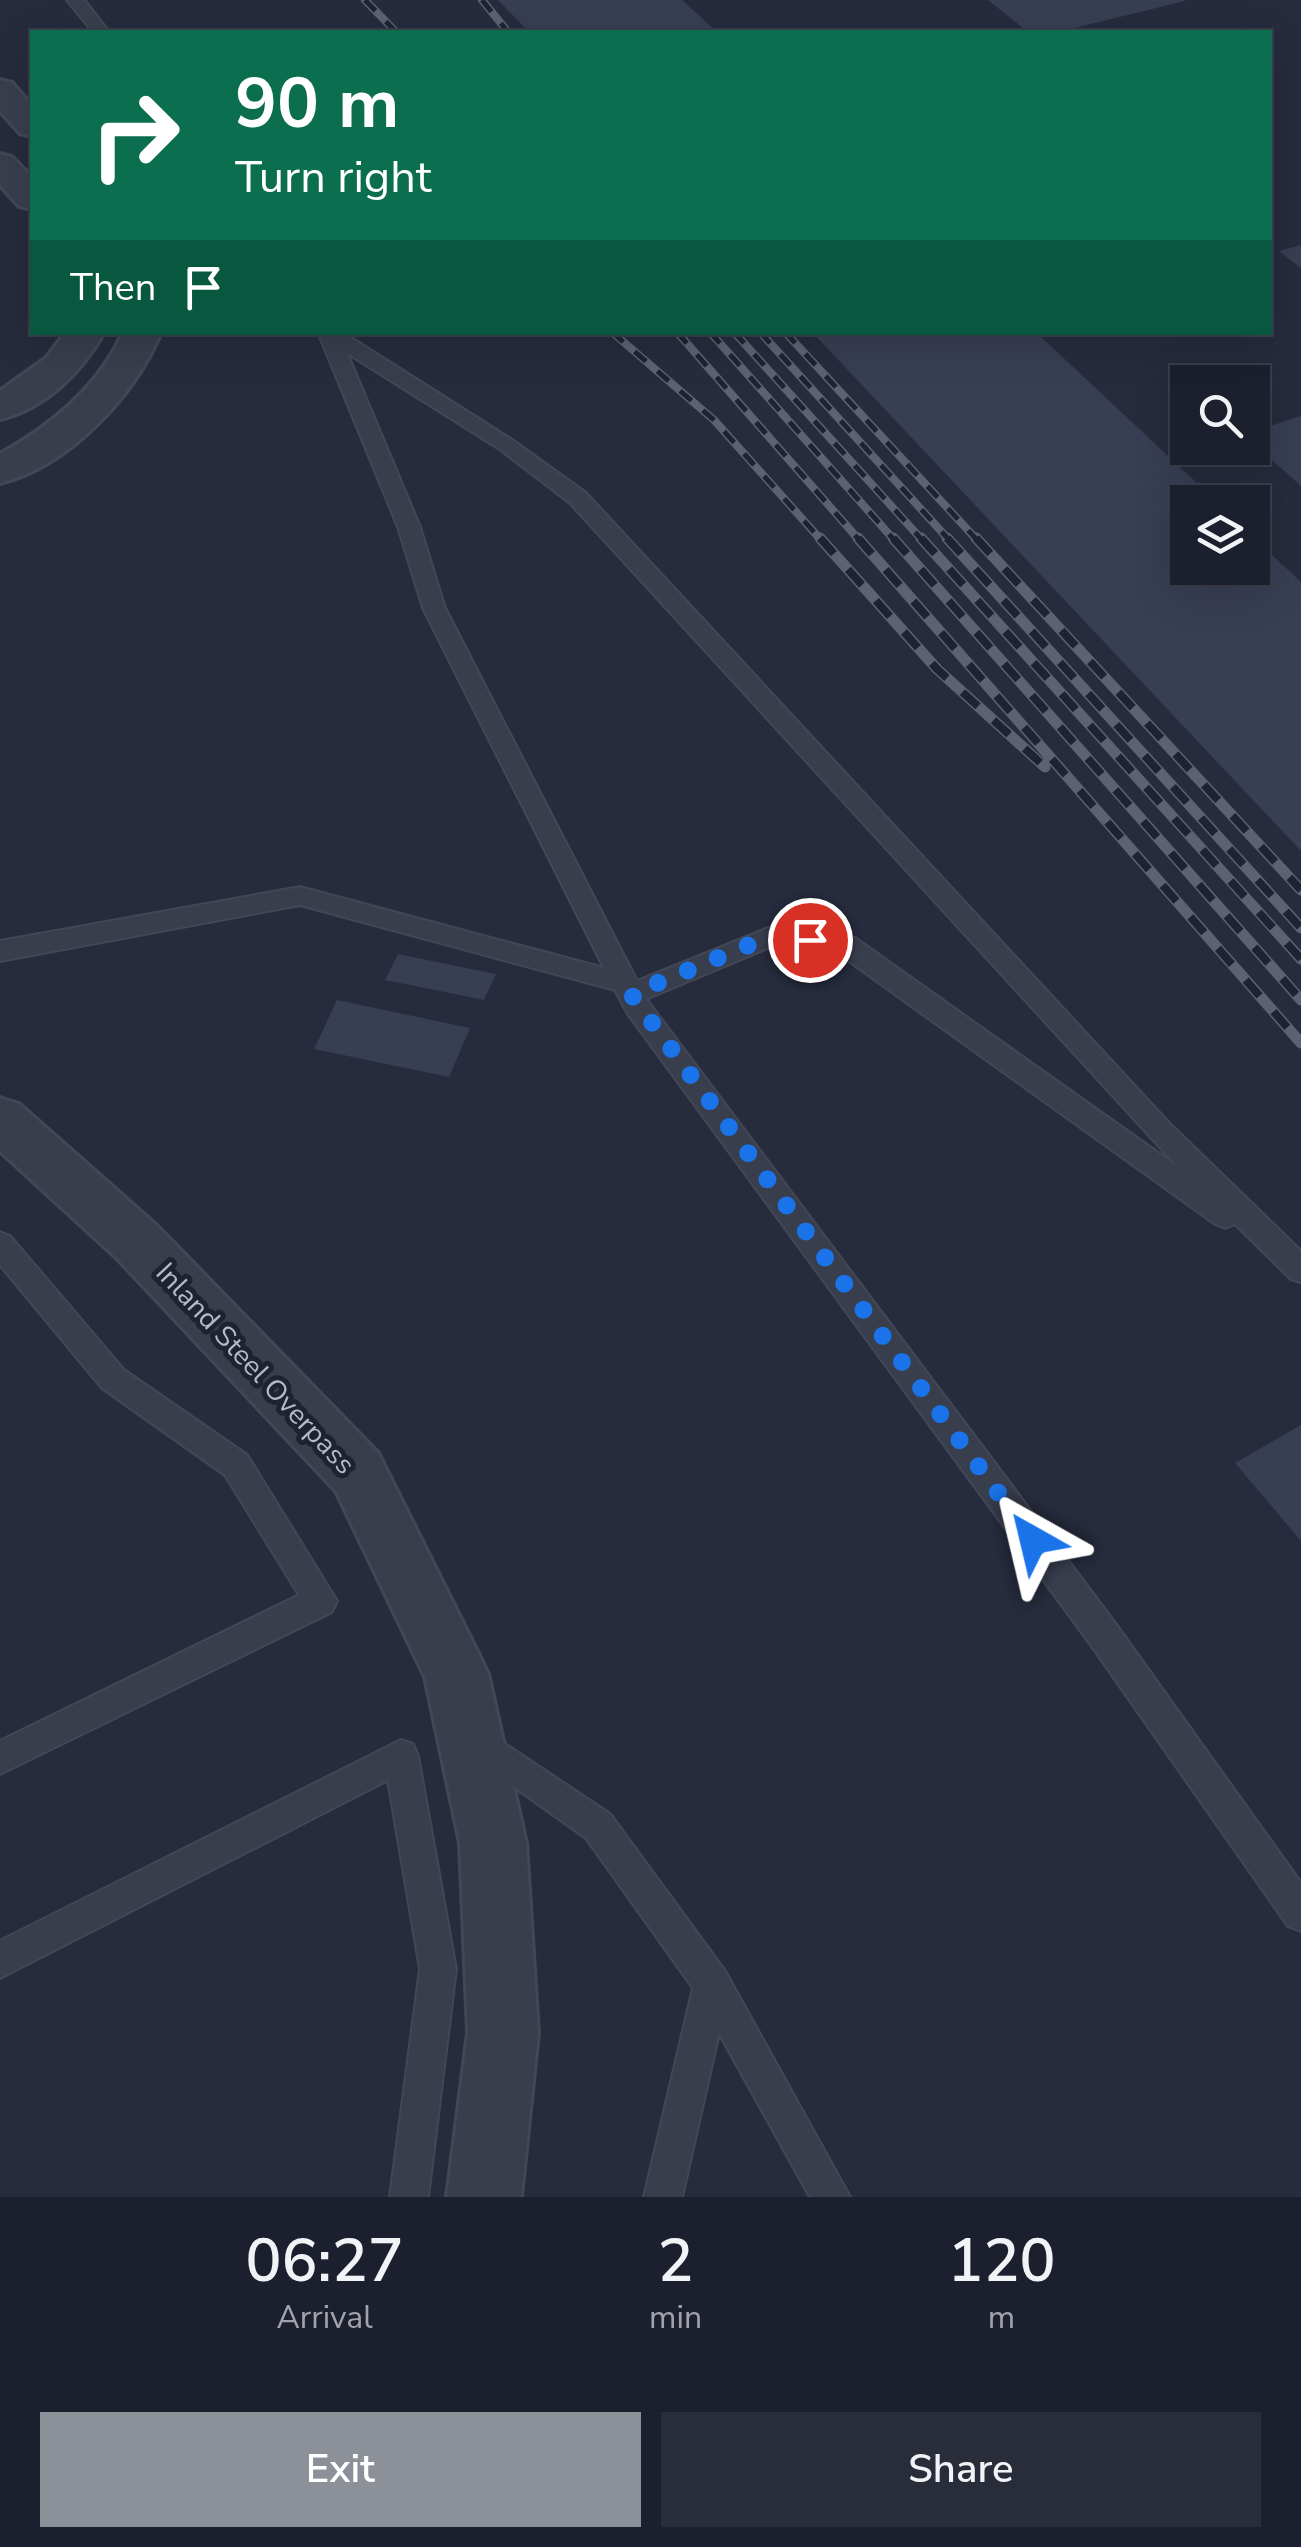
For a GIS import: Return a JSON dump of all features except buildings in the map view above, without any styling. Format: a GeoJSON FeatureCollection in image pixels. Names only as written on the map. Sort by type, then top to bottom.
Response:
{"type":"FeatureCollection","features":[{"type":"Feature","properties":{"kind":"street"},"geometry":{"type":"LineString","coordinates":[[0,90],[30,124]]}},
{"type":"Feature","properties":{"kind":"street"},"geometry":{"type":"LineString","coordinates":[[0,164],[30,196]]}},
{"type":"Feature","properties":{"kind":"street"},"geometry":{"type":"LineString","coordinates":[[0,407],[28,392],[56,369],[83,335]]}},
{"type":"Feature","properties":{"kind":"street"},"geometry":{"type":"LineString","coordinates":[[0,442],[40,414],[75,380],[96,335]]}},
{"type":"Feature","properties":{"kind":"street"},"geometry":{"type":"LineString","coordinates":[[0,470],[24,458],[96,401],[140,335]]}},
{"type":"Feature","properties":{"kind":"street","name":"Inland Steel Overpass"},"geometry":{"type":"LineString","coordinates":[[0,1119],[137,1242],[358,1472],[456,1674],[492,1842],[503,2033],[484,2197]]}},
{"type":"Feature","properties":{"kind":"lane"},"geometry":{"type":"LineString","coordinates":[[75,0],[98,30]]}},
{"type":"Feature","properties":{"kind":"lane"},"geometry":{"type":"LineString","coordinates":[[329,335],[409,526],[434,608],[627,988],[1102,1634],[1301,1913]]}},
{"type":"Feature","properties":{"kind":"lane"},"geometry":{"type":"LineString","coordinates":[[331,335],[505,444],[578,498],[1161,1133],[1300,1269]]}},
{"type":"Feature","properties":{"kind":"lane"},"geometry":{"type":"LineString","coordinates":[[0,950],[300,896],[627,988],[773,935],[846,945],[1300,1269]]}},
{"type":"Feature","properties":{"kind":"lane"},"geometry":{"type":"LineString","coordinates":[[0,1244],[113,1379],[236,1465],[321,1601],[0,1758]]}},
{"type":"Feature","properties":{"kind":"lane"},"geometry":{"type":"LineString","coordinates":[[468,1735],[598,1826],[712,1984],[830,2197]]}},
{"type":"Feature","properties":{"kind":"lane"},"geometry":{"type":"LineString","coordinates":[[0,1960],[401,1756],[438,1969],[409,2197]]}},
{"type":"Feature","properties":{"kind":"lane"},"geometry":{"type":"LineString","coordinates":[[663,2197],[712,1984]]}},
{"type":"Feature","properties":{"kind":"railway"},"geometry":{"type":"LineString","coordinates":[[365,0],[394,30]]}},
{"type":"Feature","properties":{"kind":"railway"},"geometry":{"type":"LineString","coordinates":[[482,0],[506,30]]}},
{"type":"Feature","properties":{"kind":"railway"},"geometry":{"type":"LineString","coordinates":[[615,335],[714,420],[822,541]]}},
{"type":"Feature","properties":{"kind":"railway"},"geometry":{"type":"LineString","coordinates":[[680,335],[860,541]]}},
{"type":"Feature","properties":{"kind":"railway"},"geometry":{"type":"LineString","coordinates":[[713,335],[895,541]]}},
{"type":"Feature","properties":{"kind":"railway"},"geometry":{"type":"LineString","coordinates":[[737,335],[923,541]]}},
{"type":"Feature","properties":{"kind":"railway"},"geometry":{"type":"LineString","coordinates":[[763,335],[950,541]]}},
{"type":"Feature","properties":{"kind":"railway"},"geometry":{"type":"LineString","coordinates":[[788,335],[978,541]]}},
{"type":"Feature","properties":{"kind":"railway"},"geometry":{"type":"LineString","coordinates":[[820,538],[937,669],[1045,767]]}},
{"type":"Feature","properties":{"kind":"railway"},"geometry":{"type":"LineString","coordinates":[[858,538],[1301,1043]]}},
{"type":"Feature","properties":{"kind":"railway"},"geometry":{"type":"LineString","coordinates":[[893,538],[1301,1000]]}},
{"type":"Feature","properties":{"kind":"railway"},"geometry":{"type":"LineString","coordinates":[[921,538],[1301,959]]}},
{"type":"Feature","properties":{"kind":"railway"},"geometry":{"type":"LineString","coordinates":[[947,538],[1301,928]]}},
{"type":"Feature","properties":{"kind":"railway"},"geometry":{"type":"LineString","coordinates":[[976,538],[1301,890]]}},
{"type":"Feature","properties":{"kind":"route"},"geometry":{"type":"LineString","coordinates":[[810,940],[773,935],[631,994],[1033,1540]]}}]}
